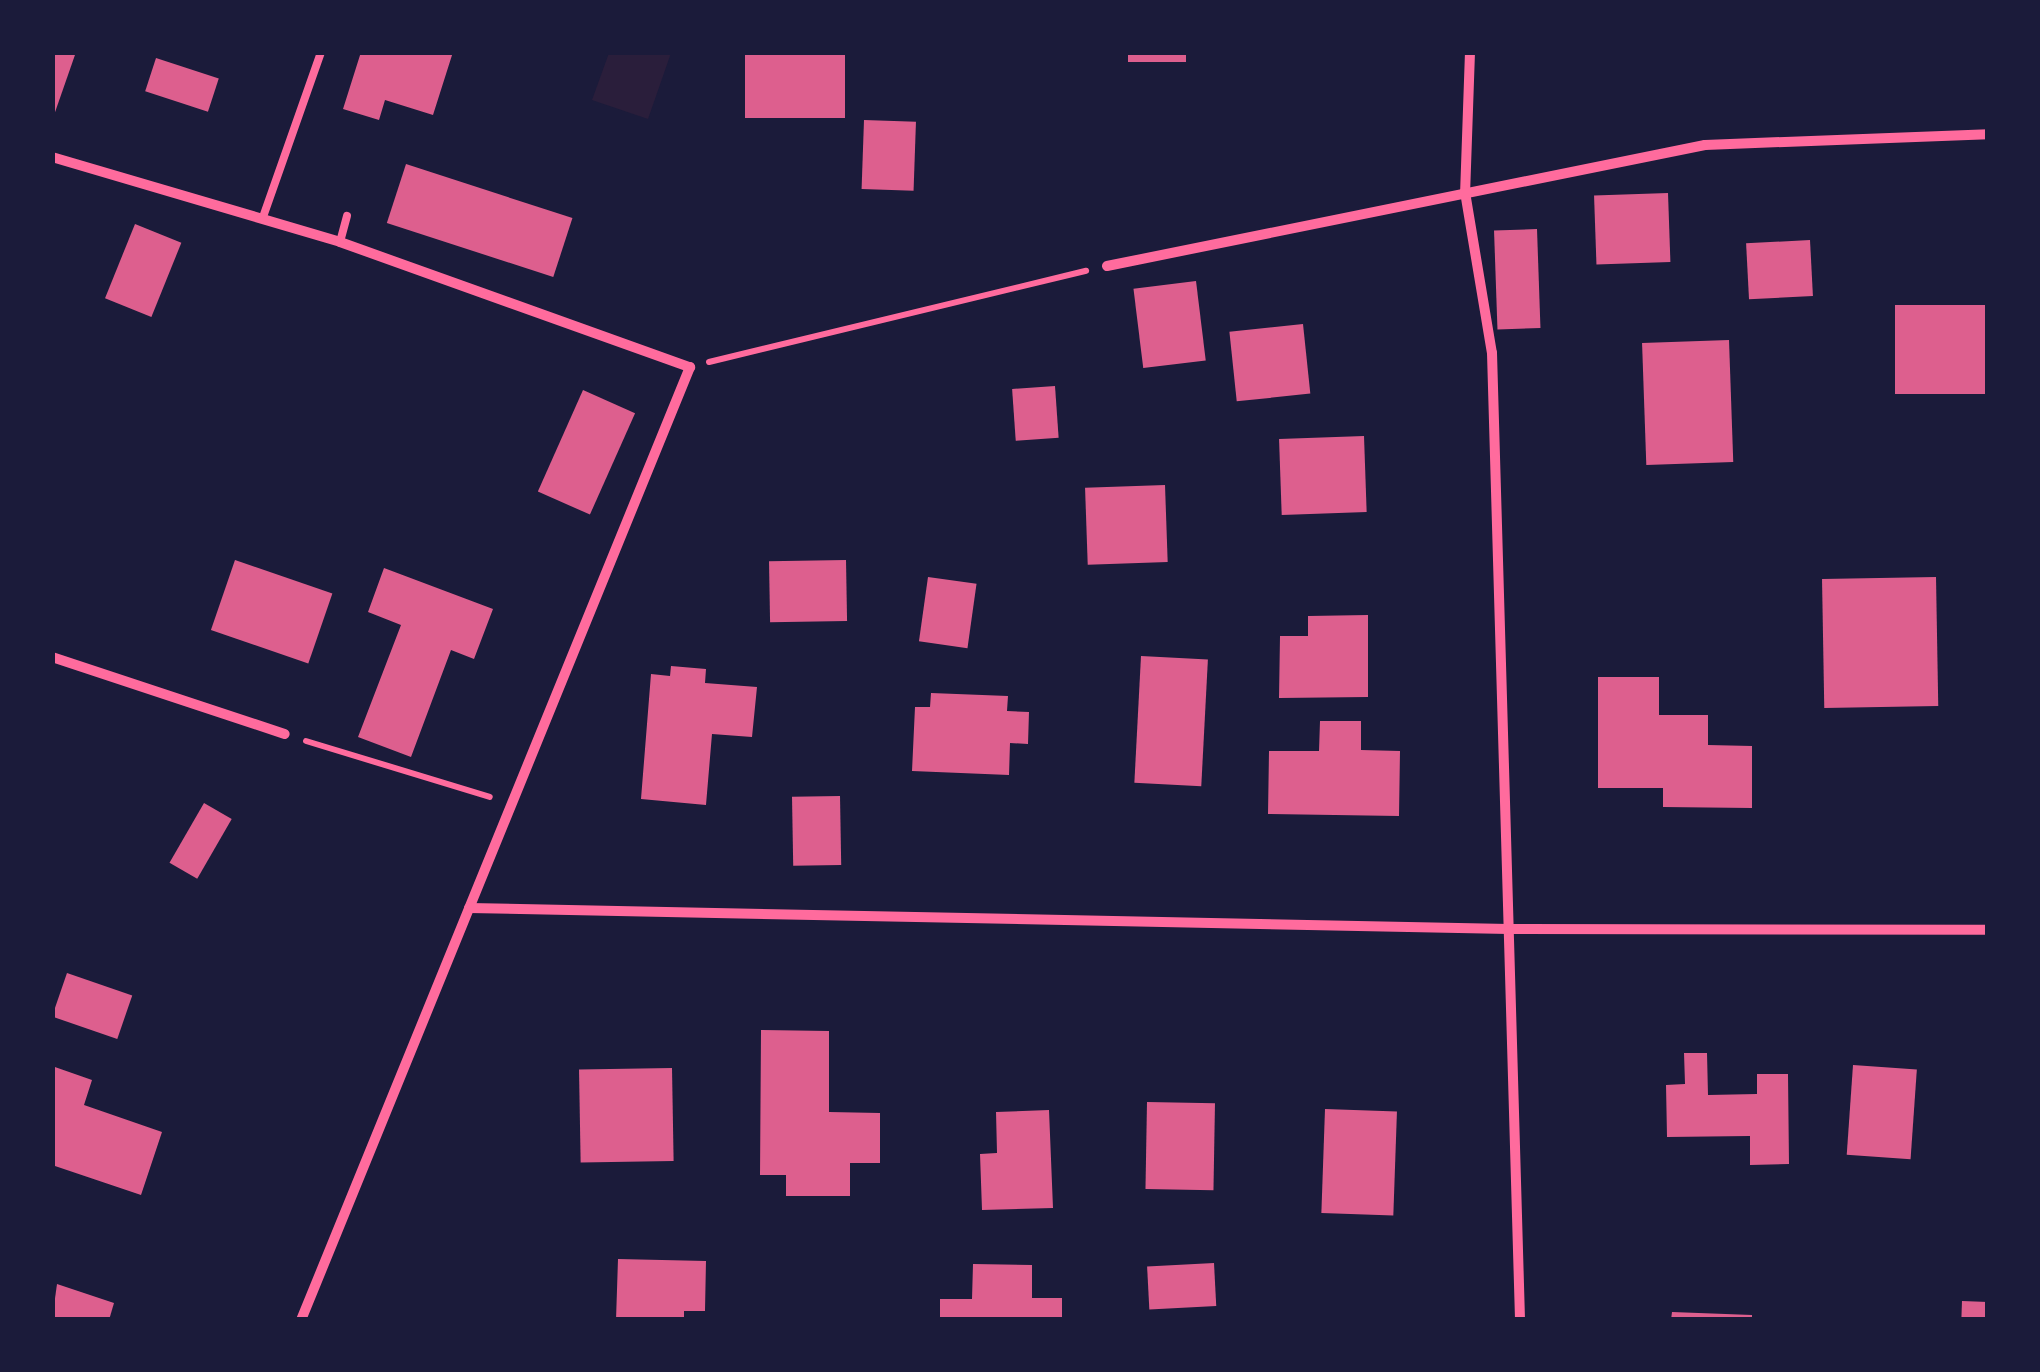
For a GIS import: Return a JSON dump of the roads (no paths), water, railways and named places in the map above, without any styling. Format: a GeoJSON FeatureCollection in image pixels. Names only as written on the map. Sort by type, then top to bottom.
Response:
{"type":"FeatureCollection","features":[{"type":"Feature","properties":{"kind":"street"},"geometry":{"type":"LineString","coordinates":[[1470,52],[1465,192],[1492,353],[1520,1320]]}},
{"type":"Feature","properties":{"kind":"street"},"geometry":{"type":"LineString","coordinates":[[1106,266],[1705,145],[1988,134]]}},
{"type":"Feature","properties":{"kind":"street"},"geometry":{"type":"LineString","coordinates":[[52,157],[340,242],[690,367],[301,1320]]}},
{"type":"Feature","properties":{"kind":"street"},"geometry":{"type":"LineString","coordinates":[[52,657],[285,734]]}},
{"type":"Feature","properties":{"kind":"street"},"geometry":{"type":"LineString","coordinates":[[469,908],[1510,929],[1988,930]]}},
{"type":"Feature","properties":{"kind":"lane"},"geometry":{"type":"LineString","coordinates":[[263,217],[322,52]]}},
{"type":"Feature","properties":{"kind":"lane"},"geometry":{"type":"LineString","coordinates":[[340,242],[347,216]]}}]}
